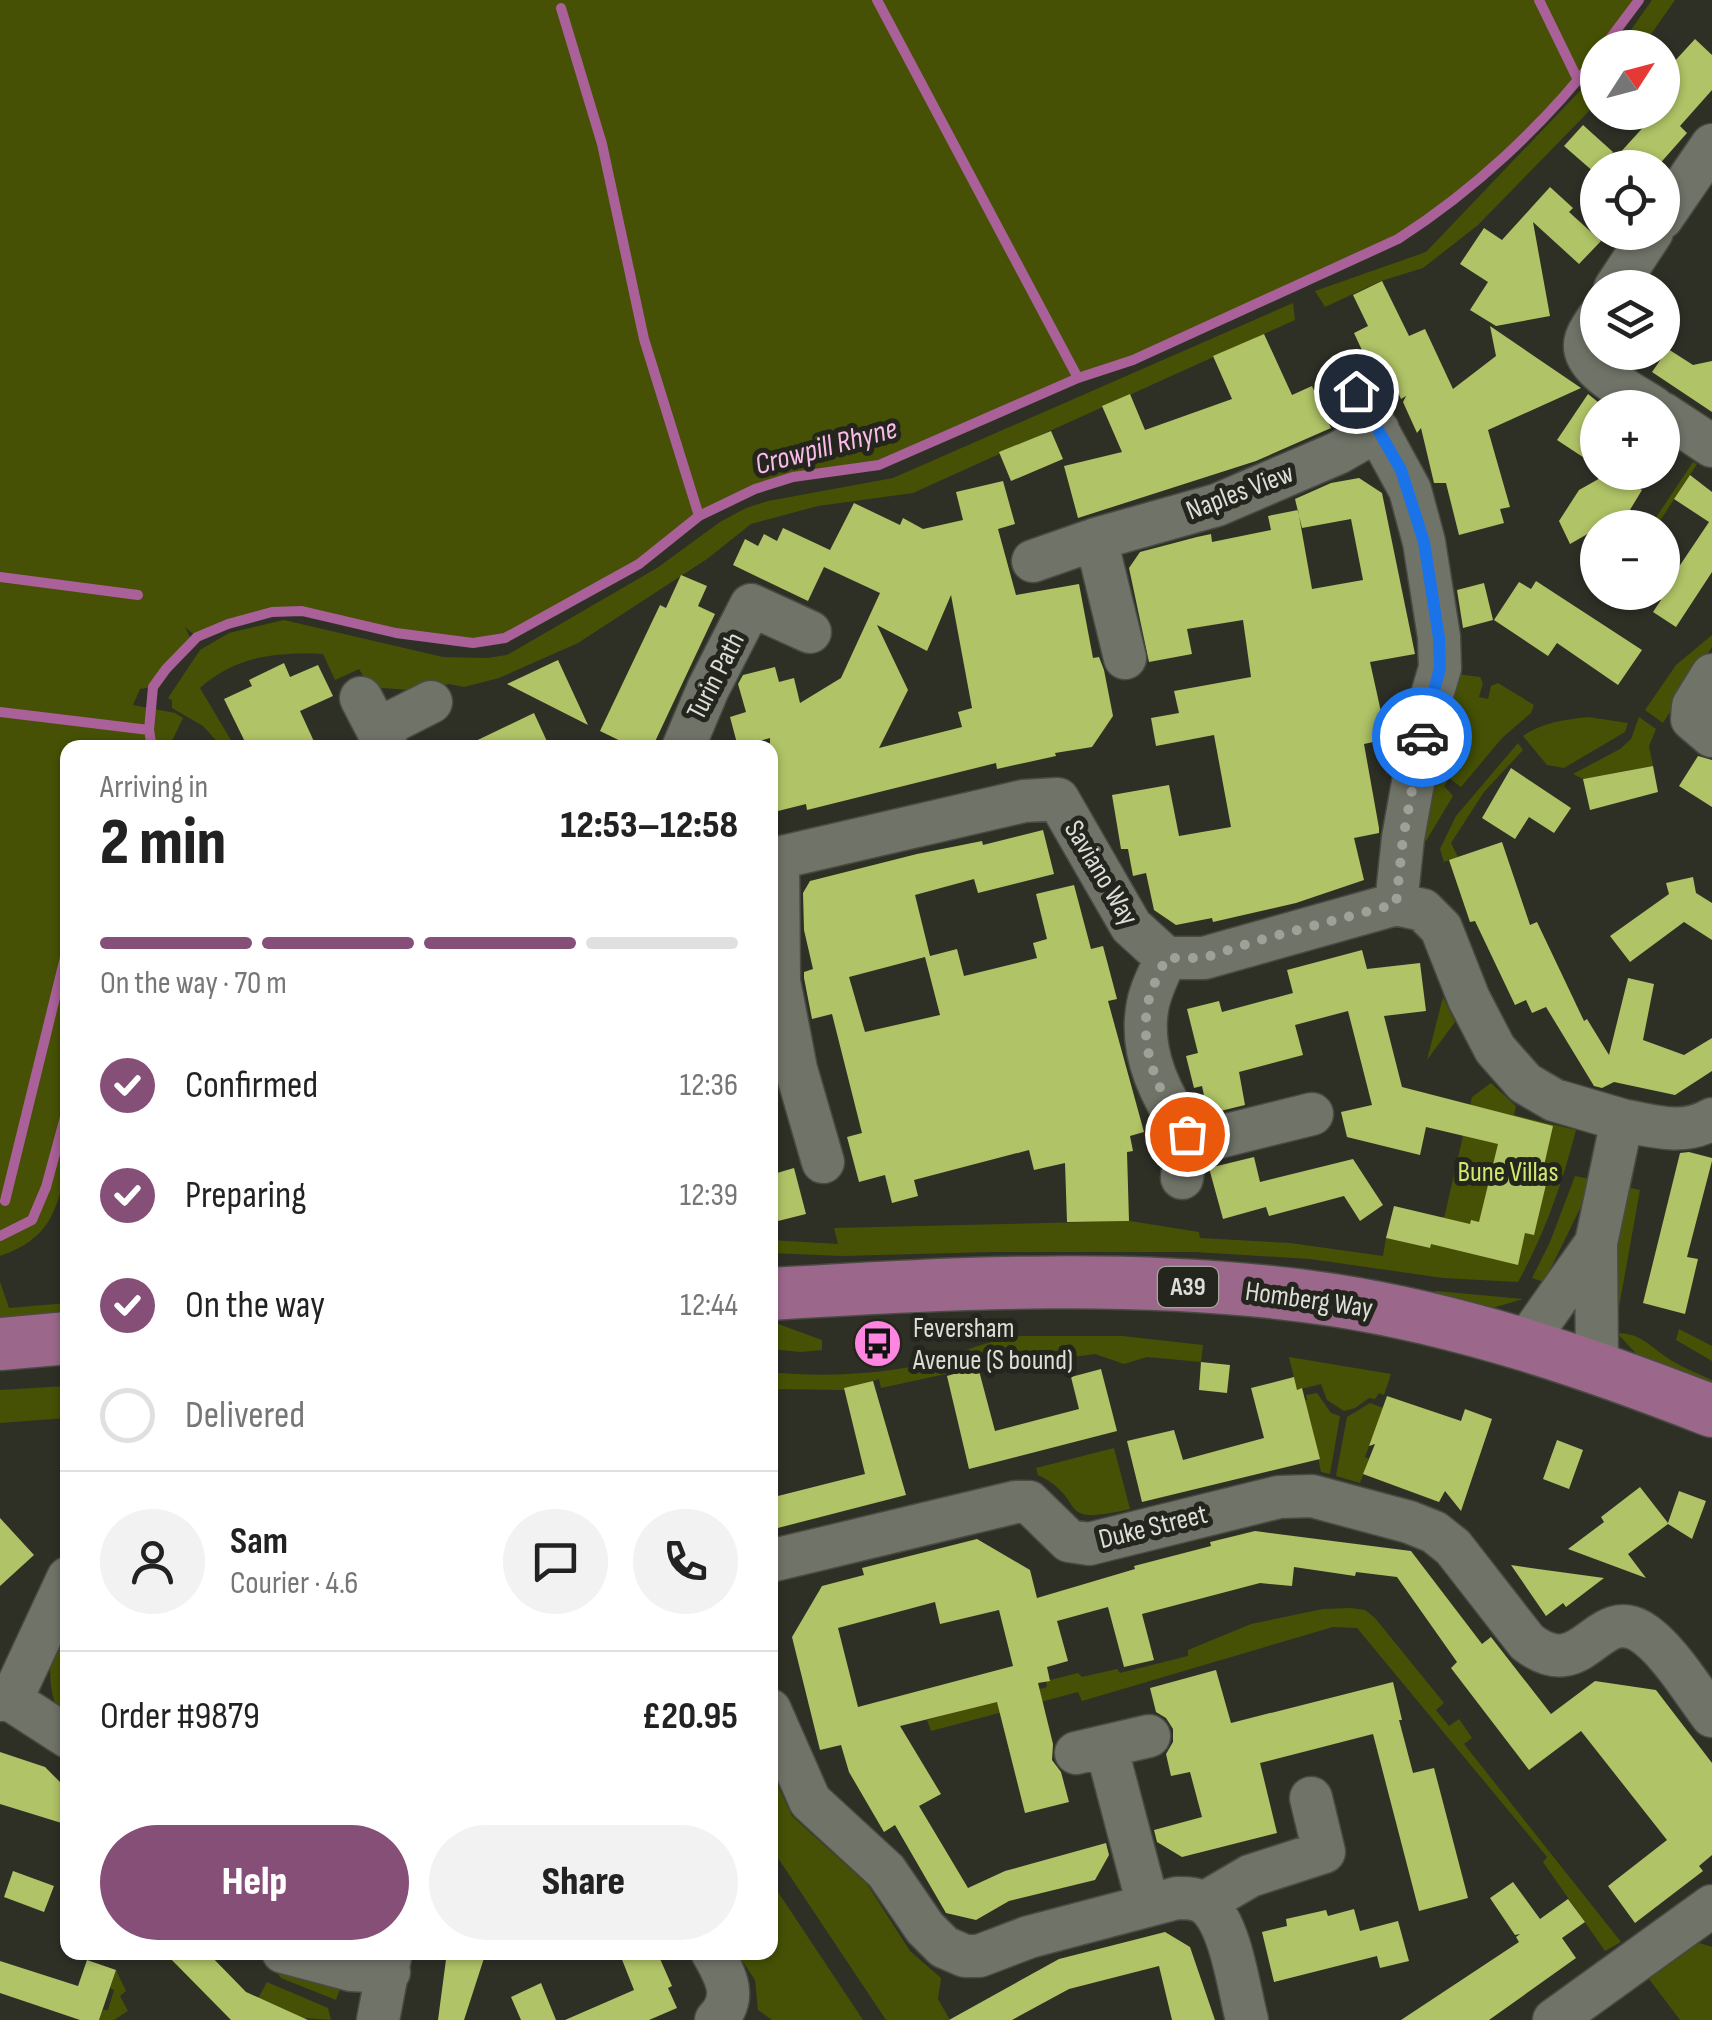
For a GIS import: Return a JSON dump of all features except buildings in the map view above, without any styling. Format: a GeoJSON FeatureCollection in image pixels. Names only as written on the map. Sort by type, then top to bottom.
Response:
{"type":"FeatureCollection","features":[{"type":"Feature","properties":{"kind":"main road","name":"Homberg Way"},"geometry":{"type":"LineString","coordinates":[[778,1294],[943,1284],[1176,1286],[1332,1300],[1428,1318],[1524,1346],[1597,1368],[1712,1411]]}},
{"type":"Feature","properties":{"kind":"main road"},"geometry":{"type":"LineString","coordinates":[[0,1344],[60,1339]]}},
{"type":"Feature","properties":{"kind":"street"},"geometry":{"type":"LineString","coordinates":[[1680,191],[1712,144]]}},
{"type":"Feature","properties":{"kind":"street"},"geometry":{"type":"LineString","coordinates":[[1596,370],[1627,390]]}},
{"type":"Feature","properties":{"kind":"street"},"geometry":{"type":"LineString","coordinates":[[1356,391],[1410,490],[1424,542],[1439,638],[1440,668],[1424,722],[1403,838],[1396,904]]}},
{"type":"Feature","properties":{"kind":"street"},"geometry":{"type":"LineString","coordinates":[[1680,425],[1712,446]]}},
{"type":"Feature","properties":{"kind":"street","name":"Naples View"},"geometry":{"type":"LineString","coordinates":[[1034,561],[1096,539],[1216,506],[1338,453],[1378,430]]}},
{"type":"Feature","properties":{"kind":"street"},"geometry":{"type":"LineString","coordinates":[[1096,539],[1125,658]]}},
{"type":"Feature","properties":{"kind":"street","name":"Turin Path"},"geometry":{"type":"LineString","coordinates":[[686,740],[738,599],[810,632]]}},
{"type":"Feature","properties":{"kind":"street"},"geometry":{"type":"LineString","coordinates":[[1712,675],[1693,706],[1692,719],[1712,736]]}},
{"type":"Feature","properties":{"kind":"street"},"geometry":{"type":"LineString","coordinates":[[375,725],[431,702]]}},
{"type":"Feature","properties":{"kind":"street","name":"Saviano Way"},"geometry":{"type":"LineString","coordinates":[[778,856],[986,809],[1058,798],[1131,926],[1166,958]]}},
{"type":"Feature","properties":{"kind":"street"},"geometry":{"type":"LineString","coordinates":[[1312,1114],[1208,1140],[1187,1134],[1164,1101],[1147,1038],[1146,1009],[1166,958],[1204,958],[1396,904],[1423,910],[1441,928],[1469,999],[1495,1049],[1525,1083],[1554,1100],[1622,1120],[1676,1130],[1712,1119]]}},
{"type":"Feature","properties":{"kind":"street"},"geometry":{"type":"LineString","coordinates":[[778,955],[783,1072],[824,1162]]}},
{"type":"Feature","properties":{"kind":"street"},"geometry":{"type":"LineString","coordinates":[[1597,1368],[1596,1243],[1622,1120]]}},
{"type":"Feature","properties":{"kind":"street"},"geometry":{"type":"LineString","coordinates":[[1182,1178],[1187,1134]]}},
{"type":"Feature","properties":{"kind":"street"},"geometry":{"type":"LineString","coordinates":[[1524,1346],[1596,1243]]}},
{"type":"Feature","properties":{"kind":"street","name":"Duke Street"},"geometry":{"type":"LineString","coordinates":[[778,1559],[1016,1502],[1030,1502],[1069,1541],[1089,1544],[1279,1497],[1312,1496],[1434,1532],[1453,1547],[1510,1622],[1542,1654],[1558,1658],[1573,1654],[1618,1626],[1637,1629],[1655,1642],[1712,1716]]}},
{"type":"Feature","properties":{"kind":"street"},"geometry":{"type":"LineString","coordinates":[[60,1594],[6,1700],[60,1732]]}},
{"type":"Feature","properties":{"kind":"street"},"geometry":{"type":"LineString","coordinates":[[778,1728],[810,1801],[886,1870],[925,1928],[944,1947],[965,1956],[979,1956],[1028,1936],[1177,1898],[1204,1902],[1250,1876],[1324,1852],[1311,1798]]}},
{"type":"Feature","properties":{"kind":"street"},"geometry":{"type":"LineString","coordinates":[[1148,1905],[1091,1750],[1150,1736]]}},
{"type":"Feature","properties":{"kind":"street"},"geometry":{"type":"LineString","coordinates":[[1204,1902],[1216,1915],[1229,1948],[1247,2020]]}},
{"type":"Feature","properties":{"kind":"street"},"geometry":{"type":"LineString","coordinates":[[1554,2020],[1712,1906]]}},
{"type":"Feature","properties":{"kind":"street"},"geometry":{"type":"LineString","coordinates":[[314,1960],[352,1970],[390,1962],[378,2020]]}},
{"type":"Feature","properties":{"kind":"street"},"geometry":{"type":"LineString","coordinates":[[716,2020],[729,1996],[726,1976],[717,1960]]}},
{"type":"Feature","properties":{"kind":"green space"},"geometry":{"type":"Polygon","coordinates":[[[0,0],[1639,0],[1616,30],[1580,30],[1580,78],[1576,83],[1474,183],[1437,214],[1398,239],[1133,360],[1078,378],[879,465],[793,477],[755,489],[699,516],[639,564],[505,638],[473,643],[396,633],[302,611],[272,612],[197,637],[185,627],[192,641],[153,687],[140,689],[133,705],[183,718],[172,740],[60,740],[60,1194],[40,1232],[0,1256],[0,0]]]}},
{"type":"Feature","properties":{"kind":"green space"},"geometry":{"type":"Polygon","coordinates":[[[1652,0],[1675,0],[1654,30],[1631,30],[1652,0]]]}},
{"type":"Feature","properties":{"kind":"green space"},"geometry":{"type":"Polygon","coordinates":[[[1580,91],[1580,120],[1478,225],[1423,268],[1381,281],[1325,307],[1315,291],[1426,252],[1580,91]]]}},
{"type":"Feature","properties":{"kind":"green space"},"geometry":{"type":"Polygon","coordinates":[[[1293,303],[1295,320],[913,493],[818,506],[751,524],[707,559],[578,643],[499,678],[464,687],[449,684],[422,691],[370,687],[359,669],[335,680],[323,654],[257,658],[228,669],[200,688],[231,740],[216,740],[203,726],[172,708],[168,698],[200,650],[229,633],[284,620],[443,657],[507,655],[657,568],[746,508],[893,478],[1293,303]]]}},
{"type":"Feature","properties":{"kind":"green space"},"geometry":{"type":"Polygon","coordinates":[[[1693,462],[1697,464],[1667,510],[1661,510],[1674,490],[1680,490],[1680,482],[1693,462]]]}},
{"type":"Feature","properties":{"kind":"green space"},"geometry":{"type":"Polygon","coordinates":[[[1712,635],[1712,647],[1663,723],[1645,710],[1676,665],[1712,635]]]}},
{"type":"Feature","properties":{"kind":"green space"},"geometry":{"type":"Polygon","coordinates":[[[1449,673],[1480,677],[1483,683],[1479,697],[1488,699],[1491,686],[1498,683],[1534,705],[1531,713],[1502,738],[1461,787],[1449,778],[1444,786],[1453,796],[1426,841],[1416,836],[1449,673]]]}},
{"type":"Feature","properties":{"kind":"green space"},"geometry":{"type":"Polygon","coordinates":[[[1588,717],[1628,723],[1625,732],[1564,768],[1547,765],[1523,736],[1546,725],[1588,717]]]}},
{"type":"Feature","properties":{"kind":"green space"},"geometry":{"type":"Polygon","coordinates":[[[1639,717],[1656,729],[1649,746],[1653,766],[1583,779],[1573,774],[1620,749],[1631,739],[1639,717]]]}},
{"type":"Feature","properties":{"kind":"green space"},"geometry":{"type":"Polygon","coordinates":[[[1518,743],[1523,750],[1484,792],[1451,843],[1458,857],[1444,862],[1440,849],[1456,816],[1518,743]]]}},
{"type":"Feature","properties":{"kind":"green space"},"geometry":{"type":"Polygon","coordinates":[[[1443,997],[1455,1022],[1427,1060],[1443,997]]]}},
{"type":"Feature","properties":{"kind":"green space","name":"Bune Villas"},"geometry":{"type":"Polygon","coordinates":[[[1491,1083],[1516,1106],[1514,1115],[1576,1130],[1552,1208],[1518,1282],[1443,1278],[1310,1259],[1195,1252],[778,1253],[778,1240],[838,1244],[834,1228],[1130,1221],[1199,1232],[1200,1238],[1290,1243],[1383,1256],[1386,1238],[1429,1248],[1437,1217],[1445,1214],[1472,1097],[1491,1083]]]}},
{"type":"Feature","properties":{"kind":"green space"},"geometry":{"type":"Polygon","coordinates":[[[1575,1176],[1594,1180],[1544,1282],[1532,1278],[1550,1242],[1575,1176]]]}},
{"type":"Feature","properties":{"kind":"green space"},"geometry":{"type":"Polygon","coordinates":[[[1622,1186],[1640,1190],[1619,1307],[1612,1306],[1622,1186]]]}},
{"type":"Feature","properties":{"kind":"green space"},"geometry":{"type":"Polygon","coordinates":[[[0,1282],[9,1308],[60,1304],[60,1315],[0,1319],[0,1282]]]}},
{"type":"Feature","properties":{"kind":"green space"},"geometry":{"type":"Polygon","coordinates":[[[1436,1291],[1523,1299],[1489,1309],[1432,1294],[1436,1291]]]}},
{"type":"Feature","properties":{"kind":"green space"},"geometry":{"type":"Polygon","coordinates":[[[778,1324],[822,1340],[822,1350],[778,1350],[778,1324]]]}},
{"type":"Feature","properties":{"kind":"green space"},"geometry":{"type":"Polygon","coordinates":[[[1679,1329],[1712,1346],[1712,1361],[1676,1340],[1679,1329]]]}},
{"type":"Feature","properties":{"kind":"green space"},"geometry":{"type":"Polygon","coordinates":[[[1617,1333],[1641,1339],[1674,1362],[1712,1380],[1712,1390],[1642,1360],[1617,1333]]]}},
{"type":"Feature","properties":{"kind":"green space"},"geometry":{"type":"Polygon","coordinates":[[[1023,1336],[1122,1336],[1203,1345],[1201,1362],[1147,1357],[1124,1364],[1095,1354],[1066,1358],[1063,1351],[1015,1354],[979,1363],[978,1367],[881,1388],[879,1379],[845,1390],[778,1389],[778,1372],[822,1375],[893,1370],[1023,1336]]]}},
{"type":"Feature","properties":{"kind":"green space"},"geometry":{"type":"Polygon","coordinates":[[[1289,1357],[1391,1374],[1384,1395],[1379,1393],[1375,1399],[1369,1398],[1344,1411],[1327,1400],[1321,1384],[1297,1390],[1289,1357]]]}},
{"type":"Feature","properties":{"kind":"green space"},"geometry":{"type":"Polygon","coordinates":[[[60,1386],[60,1419],[0,1423],[0,1390],[60,1386]]]}},
{"type":"Feature","properties":{"kind":"green space"},"geometry":{"type":"Polygon","coordinates":[[[1317,1393],[1331,1413],[1340,1416],[1330,1474],[1321,1472],[1310,1419],[1301,1402],[1307,1400],[1306,1395],[1317,1393]]]}},
{"type":"Feature","properties":{"kind":"green space"},"geometry":{"type":"Polygon","coordinates":[[[1370,1403],[1386,1409],[1377,1438],[1372,1438],[1365,1457],[1369,1459],[1360,1483],[1336,1476],[1347,1417],[1370,1403]]]}},
{"type":"Feature","properties":{"kind":"green space"},"geometry":{"type":"Polygon","coordinates":[[[1114,1448],[1130,1509],[1106,1514],[1080,1513],[1064,1494],[1038,1475],[1036,1468],[1114,1448]]]}},
{"type":"Feature","properties":{"kind":"green space"},"geometry":{"type":"Polygon","coordinates":[[[1323,1609],[1365,1610],[1375,1618],[1444,1703],[1436,1710],[1449,1726],[1459,1719],[1472,1738],[1464,1744],[1621,1942],[1605,1951],[1543,1862],[1547,1857],[1357,1628],[1333,1627],[1082,1701],[1078,1692],[931,1731],[927,1720],[1047,1687],[1046,1681],[1078,1673],[1082,1677],[1117,1669],[1120,1673],[1188,1656],[1188,1650],[1251,1624],[1323,1609]]]}},
{"type":"Feature","properties":{"kind":"green space"},"geometry":{"type":"Polygon","coordinates":[[[53,1640],[60,1643],[58,1711],[52,1694],[53,1640]]]}},
{"type":"Feature","properties":{"kind":"green space"},"geometry":{"type":"Polygon","coordinates":[[[778,1785],[792,1816],[867,1884],[910,1951],[941,1978],[938,1999],[950,2020],[886,2020],[778,1858],[778,1785]]]}},
{"type":"Feature","properties":{"kind":"green space"},"geometry":{"type":"Polygon","coordinates":[[[778,1892],[863,2020],[772,2020],[758,2010],[755,1980],[742,1960],[778,1960],[778,1892]]]}},
{"type":"Feature","properties":{"kind":"green space"},"geometry":{"type":"Polygon","coordinates":[[[1699,1943],[1712,1947],[1712,2020],[1680,2020],[1649,1979],[1699,1943]]]}},
{"type":"Feature","properties":{"kind":"green space"},"geometry":{"type":"Polygon","coordinates":[[[116,1970],[126,1991],[120,1996],[128,2011],[114,2020],[99,2020],[103,2010],[108,2010],[116,1970]]]}},
{"type":"Feature","properties":{"kind":"green space"},"geometry":{"type":"Polygon","coordinates":[[[275,1970],[340,1988],[336,2000],[281,1978],[275,1970]]]}},
{"type":"Feature","properties":{"kind":"green space"},"geometry":{"type":"Polygon","coordinates":[[[267,1982],[328,2008],[331,2020],[291,2017],[292,2013],[256,2002],[267,1982]]]}},
{"type":"Feature","properties":{"kind":"waterway"},"geometry":{"type":"LineString","coordinates":[[877,0],[1078,378]]}},
{"type":"Feature","properties":{"kind":"waterway"},"geometry":{"type":"LineString","coordinates":[[1539,0],[1578,80]]}},
{"type":"Feature","properties":{"kind":"waterway","name":"Crowpill Rhyne"},"geometry":{"type":"LineString","coordinates":[[1616,30],[1639,0]]}},
{"type":"Feature","properties":{"kind":"waterway"},"geometry":{"type":"LineString","coordinates":[[561,8],[602,144],[644,339],[699,516]]}},
{"type":"Feature","properties":{"kind":"waterway","name":"Crowpill Rhyne"},"geometry":{"type":"LineString","coordinates":[[0,712],[149,730],[153,687],[197,637],[272,612],[302,611],[396,633],[473,643],[505,638],[639,564],[699,516],[755,489],[793,477],[879,465],[1078,378],[1133,360],[1398,239],[1506,156],[1580,76]]}},
{"type":"Feature","properties":{"kind":"waterway"},"geometry":{"type":"LineString","coordinates":[[0,577],[138,595]]}},
{"type":"Feature","properties":{"kind":"waterway"},"geometry":{"type":"LineString","coordinates":[[149,730],[151,740]]}},
{"type":"Feature","properties":{"kind":"waterway"},"geometry":{"type":"LineString","coordinates":[[5,1201],[60,978]]}},
{"type":"Feature","properties":{"kind":"waterway"},"geometry":{"type":"LineString","coordinates":[[0,1236],[32,1220],[60,1135]]}},
{"type":"Feature","properties":{"kind":"way so far"},"geometry":{"type":"LineString","coordinates":[[1187,1134],[1164,1101],[1147,1038],[1146,1009],[1166,958],[1204,958],[1396,904],[1403,838],[1422,737]]}},
{"type":"Feature","properties":{"kind":"place","name":"Feversham Avenue (S bound)"},"geometry":{"type":"Point","coordinates":[878,1344]}},
{"type":"Feature","properties":{"kind":"route"},"geometry":{"type":"LineString","coordinates":[[1356,391],[1401,470],[1424,542],[1440,668],[1422,737]]}}]}
